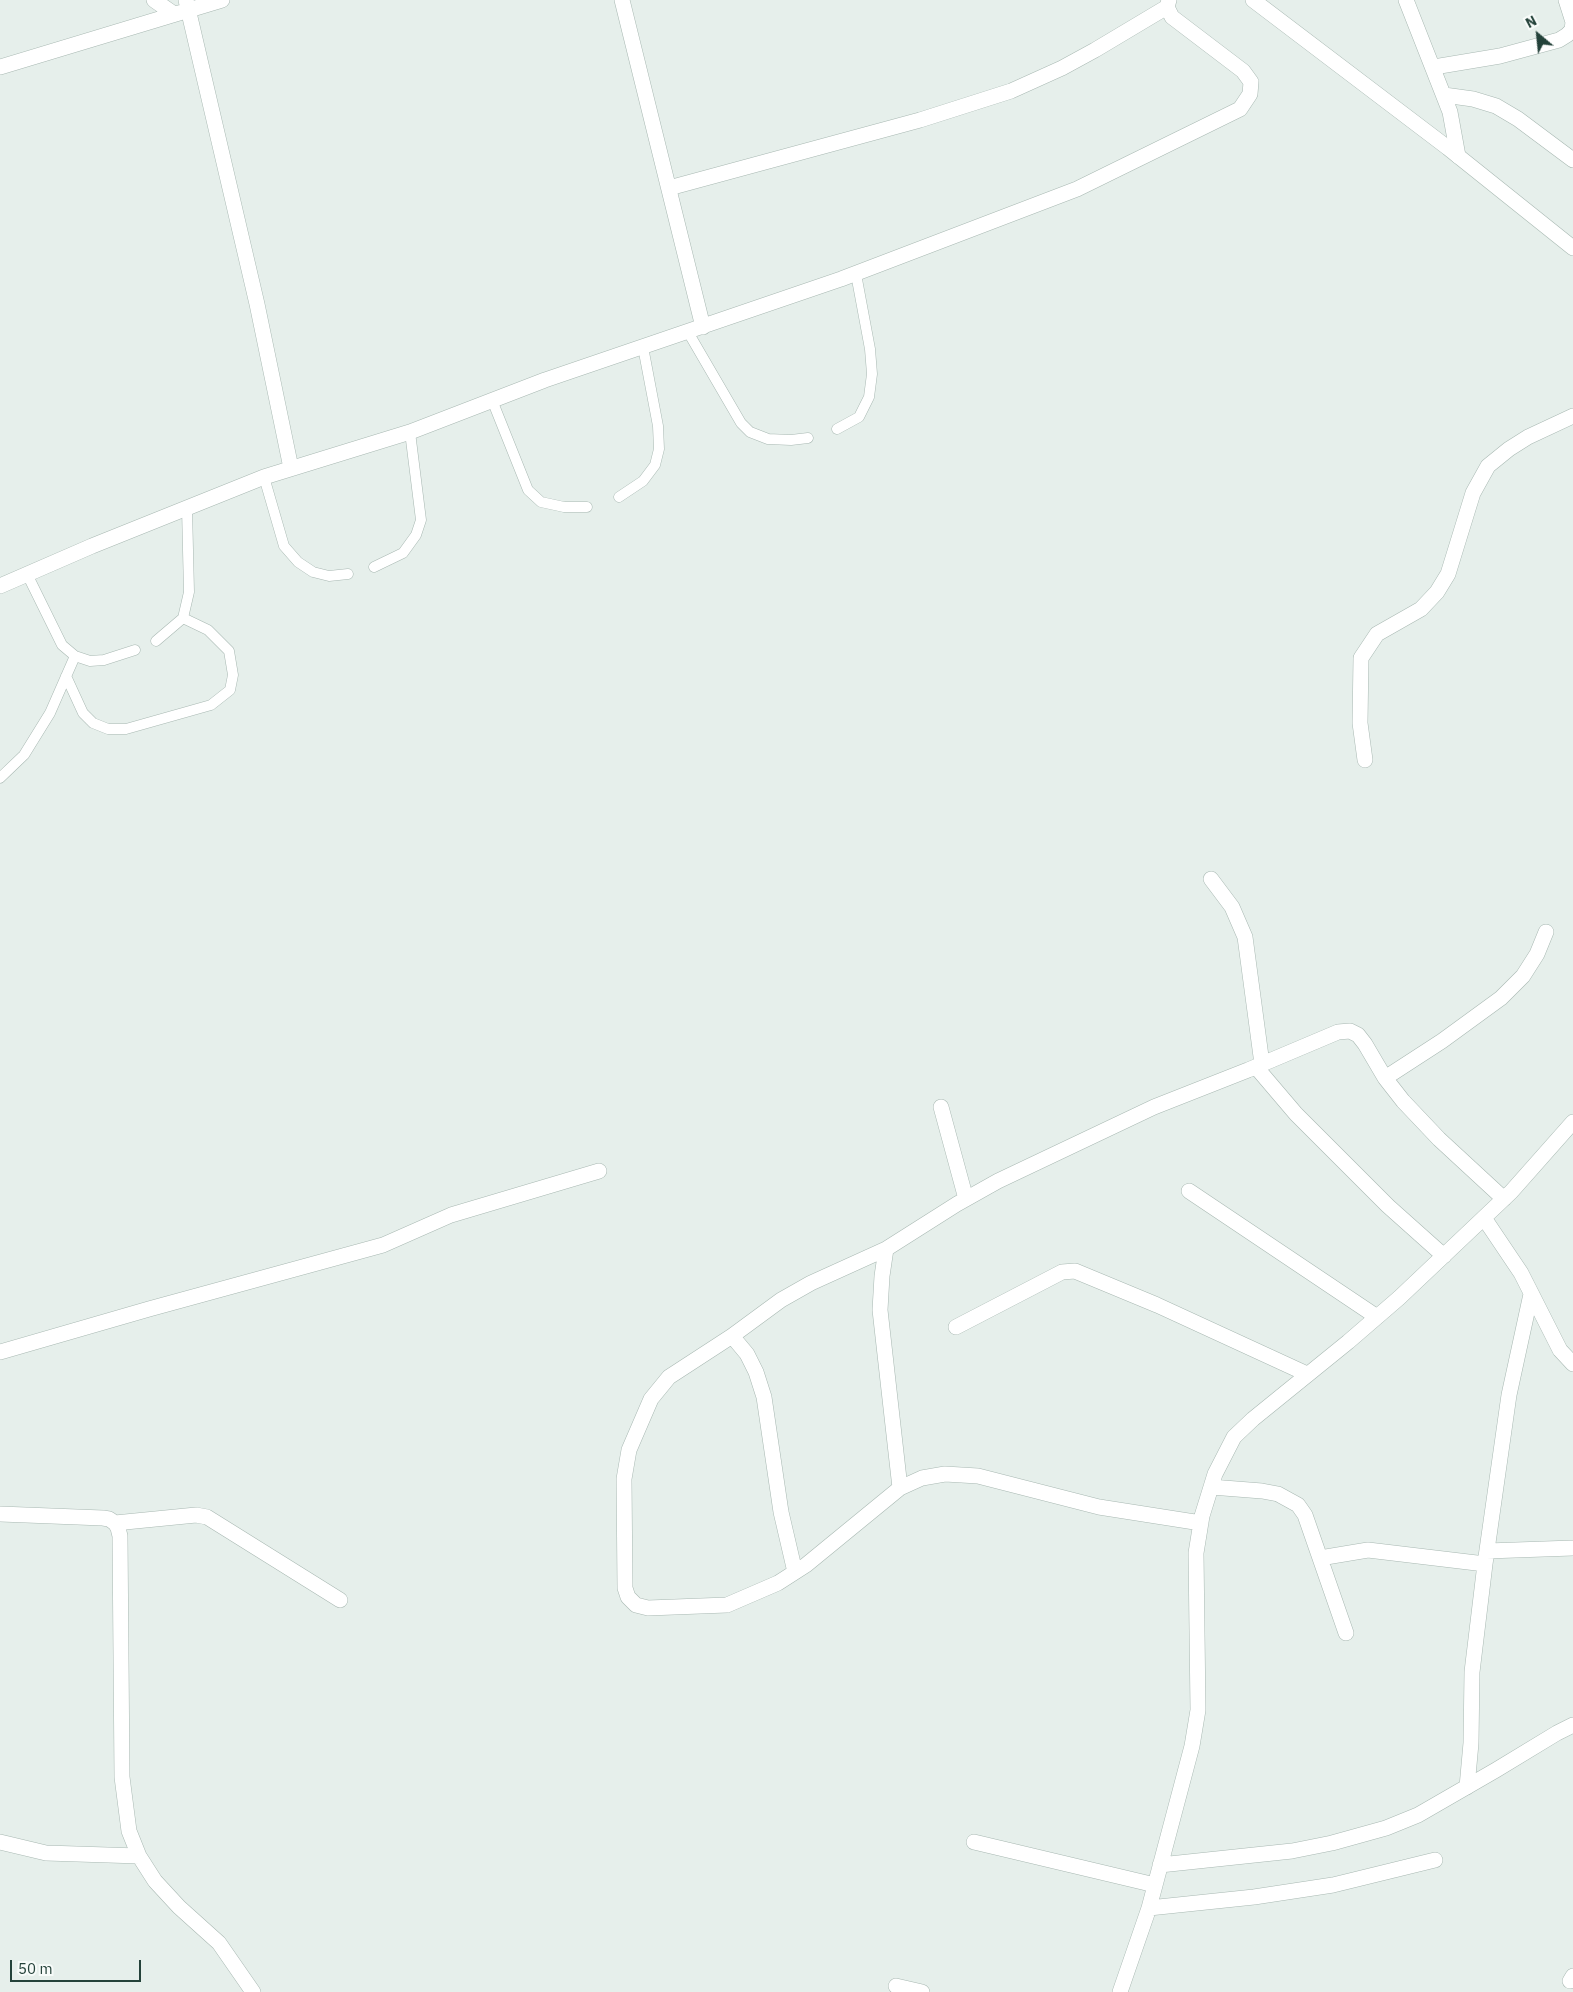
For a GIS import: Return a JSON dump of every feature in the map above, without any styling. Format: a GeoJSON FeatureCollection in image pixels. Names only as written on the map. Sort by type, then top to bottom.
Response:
{"type":"FeatureCollection","features":[{"type":"Feature","properties":{"kind":"street"},"geometry":{"type":"LineString","coordinates":[[154,0],[183,8]]}},
{"type":"Feature","properties":{"kind":"street"},"geometry":{"type":"LineString","coordinates":[[0,67],[183,8],[222,0]]}},
{"type":"Feature","properties":{"kind":"street"},"geometry":{"type":"LineString","coordinates":[[622,0],[703,327]]}},
{"type":"Feature","properties":{"kind":"street"},"geometry":{"type":"LineString","coordinates":[[1253,0],[1458,156],[1573,248]]}},
{"type":"Feature","properties":{"kind":"street"},"geometry":{"type":"LineString","coordinates":[[1406,0],[1434,67],[1450,112],[1458,156]]}},
{"type":"Feature","properties":{"kind":"street"},"geometry":{"type":"LineString","coordinates":[[1434,67],[1500,56],[1559,40],[1567,36],[1572,30],[1573,22],[1566,0]]}},
{"type":"Feature","properties":{"kind":"street"},"geometry":{"type":"LineString","coordinates":[[0,586],[264,476],[410,432],[545,380],[856,274],[1077,190],[1240,109],[1250,94],[1251,82],[1243,71],[1172,17],[1168,3],[1095,50],[1062,68],[1011,91],[920,120],[669,188]]}},
{"type":"Feature","properties":{"kind":"street"},"geometry":{"type":"LineString","coordinates":[[183,8],[257,304],[291,468]]}},
{"type":"Feature","properties":{"kind":"street"},"geometry":{"type":"LineString","coordinates":[[1444,95],[1473,99],[1496,106],[1518,119],[1573,160]]}},
{"type":"Feature","properties":{"kind":"street"},"geometry":{"type":"LineString","coordinates":[[1366,760],[1360,723],[1361,658],[1377,634],[1421,609],[1437,592],[1448,574],[1473,493],[1488,466],[1528,437],[1573,416]]}},
{"type":"Feature","properties":{"kind":"street"},"geometry":{"type":"LineString","coordinates":[[1211,879],[1232,907],[1245,938],[1259,1066],[1296,1114],[1388,1206],[1444,1256]]}},
{"type":"Feature","properties":{"kind":"street"},"geometry":{"type":"LineString","coordinates":[[1385,1078],[1501,998],[1523,976],[1537,954],[1546,932]]}},
{"type":"Feature","properties":{"kind":"street"},"geometry":{"type":"LineString","coordinates":[[1201,1523],[1099,1507],[978,1476],[945,1474],[922,1478],[900,1488],[795,1572],[778,1583],[727,1605],[648,1608],[636,1605],[628,1597],[625,1588],[624,1479],[629,1450],[650,1399],[669,1377],[732,1336],[781,1300],[811,1283],[886,1249],[998,1181],[1154,1106],[1259,1066],[1338,1032],[1350,1031],[1358,1035],[1365,1044],[1385,1078],[1403,1101],[1439,1140],[1504,1199]]}},
{"type":"Feature","properties":{"kind":"street"},"geometry":{"type":"LineString","coordinates":[[940,1107],[966,1199]]}},
{"type":"Feature","properties":{"kind":"street"},"geometry":{"type":"LineString","coordinates":[[1122,1991],[1149,1908],[1192,1746],[1198,1710],[1196,1553],[1201,1523],[1211,1486],[1234,1437],[1253,1418],[1377,1317],[1444,1256],[1504,1199],[1573,1122]]}},
{"type":"Feature","properties":{"kind":"street"},"geometry":{"type":"LineString","coordinates":[[0,1352],[149,1308],[383,1245],[450,1215],[599,1170]]}},
{"type":"Feature","properties":{"kind":"street"},"geometry":{"type":"LineString","coordinates":[[1189,1191],[1377,1317]]}},
{"type":"Feature","properties":{"kind":"street"},"geometry":{"type":"LineString","coordinates":[[1484,1218],[1521,1273],[1560,1350],[1573,1364]]}},
{"type":"Feature","properties":{"kind":"street"},"geometry":{"type":"LineString","coordinates":[[886,1249],[880,1310],[900,1488]]}},
{"type":"Feature","properties":{"kind":"street"},"geometry":{"type":"LineString","coordinates":[[956,1327],[1062,1272],[1075,1271],[1157,1305],[1308,1374]]}},
{"type":"Feature","properties":{"kind":"street"},"geometry":{"type":"LineString","coordinates":[[1467,1787],[1471,1743],[1472,1672],[1486,1557],[1509,1395],[1531,1294]]}},
{"type":"Feature","properties":{"kind":"street"},"geometry":{"type":"LineString","coordinates":[[732,1336],[747,1354],[756,1372],[764,1397],[781,1512],[795,1572]]}},
{"type":"Feature","properties":{"kind":"street"},"geometry":{"type":"LineString","coordinates":[[1211,1486],[1262,1491],[1289,1499],[1298,1506],[1305,1515],[1346,1633]]}},
{"type":"Feature","properties":{"kind":"street"},"geometry":{"type":"LineString","coordinates":[[0,1514],[104,1518],[115,1523],[120,1536],[122,1778],[130,1831],[139,1856],[154,1881],[179,1907],[219,1943],[252,1992]]}},
{"type":"Feature","properties":{"kind":"street"},"geometry":{"type":"LineString","coordinates":[[115,1523],[196,1514],[207,1517],[340,1600]]}},
{"type":"Feature","properties":{"kind":"street"},"geometry":{"type":"LineString","coordinates":[[1320,1558],[1368,1550],[1486,1557],[1573,1548]]}},
{"type":"Feature","properties":{"kind":"street"},"geometry":{"type":"LineString","coordinates":[[1160,1865],[1292,1851],[1332,1843],[1386,1828],[1418,1815],[1573,1725]]}},
{"type":"Feature","properties":{"kind":"street"},"geometry":{"type":"LineString","coordinates":[[0,1842],[46,1853],[139,1856]]}},
{"type":"Feature","properties":{"kind":"street"},"geometry":{"type":"LineString","coordinates":[[974,1842],[1155,1885]]}},
{"type":"Feature","properties":{"kind":"street"},"geometry":{"type":"LineString","coordinates":[[1149,1908],[1254,1897],[1333,1886],[1435,1860]]}},
{"type":"Feature","properties":{"kind":"street"},"geometry":{"type":"LineString","coordinates":[[896,1986],[922,1992]]}},
{"type":"Feature","properties":{"kind":"lane"},"geometry":{"type":"LineString","coordinates":[[837,429],[859,416],[869,397],[872,374],[870,349],[856,274]]}},
{"type":"Feature","properties":{"kind":"lane"},"geometry":{"type":"LineString","coordinates":[[688,332],[741,423],[750,432],[768,439],[791,440],[808,438]]}},
{"type":"Feature","properties":{"kind":"lane"},"geometry":{"type":"LineString","coordinates":[[618,497],[643,481],[655,465],[659,449],[658,426],[643,347]]}},
{"type":"Feature","properties":{"kind":"lane"},"geometry":{"type":"LineString","coordinates":[[492,400],[528,490],[542,502],[564,507],[587,507]]}},
{"type":"Feature","properties":{"kind":"lane"},"geometry":{"type":"LineString","coordinates":[[374,567],[403,553],[416,536],[419,528],[421,520],[410,432]]}},
{"type":"Feature","properties":{"kind":"lane"},"geometry":{"type":"LineString","coordinates":[[264,476],[284,546],[298,562],[313,572],[329,576],[348,574]]}},
{"type":"Feature","properties":{"kind":"lane"},"geometry":{"type":"LineString","coordinates":[[156,641],[169,633],[183,618],[189,592],[187,508]]}},
{"type":"Feature","properties":{"kind":"lane"},"geometry":{"type":"LineString","coordinates":[[27,574],[62,645],[75,656],[90,662],[135,650]]}},
{"type":"Feature","properties":{"kind":"lane"},"geometry":{"type":"LineString","coordinates":[[66,676],[83,713],[93,724],[108,729],[126,729],[211,705],[230,690],[233,675],[229,651],[208,630],[183,618]]}},
{"type":"Feature","properties":{"kind":"lane"},"geometry":{"type":"LineString","coordinates":[[0,778],[24,755],[50,713],[75,656]]}}]}
